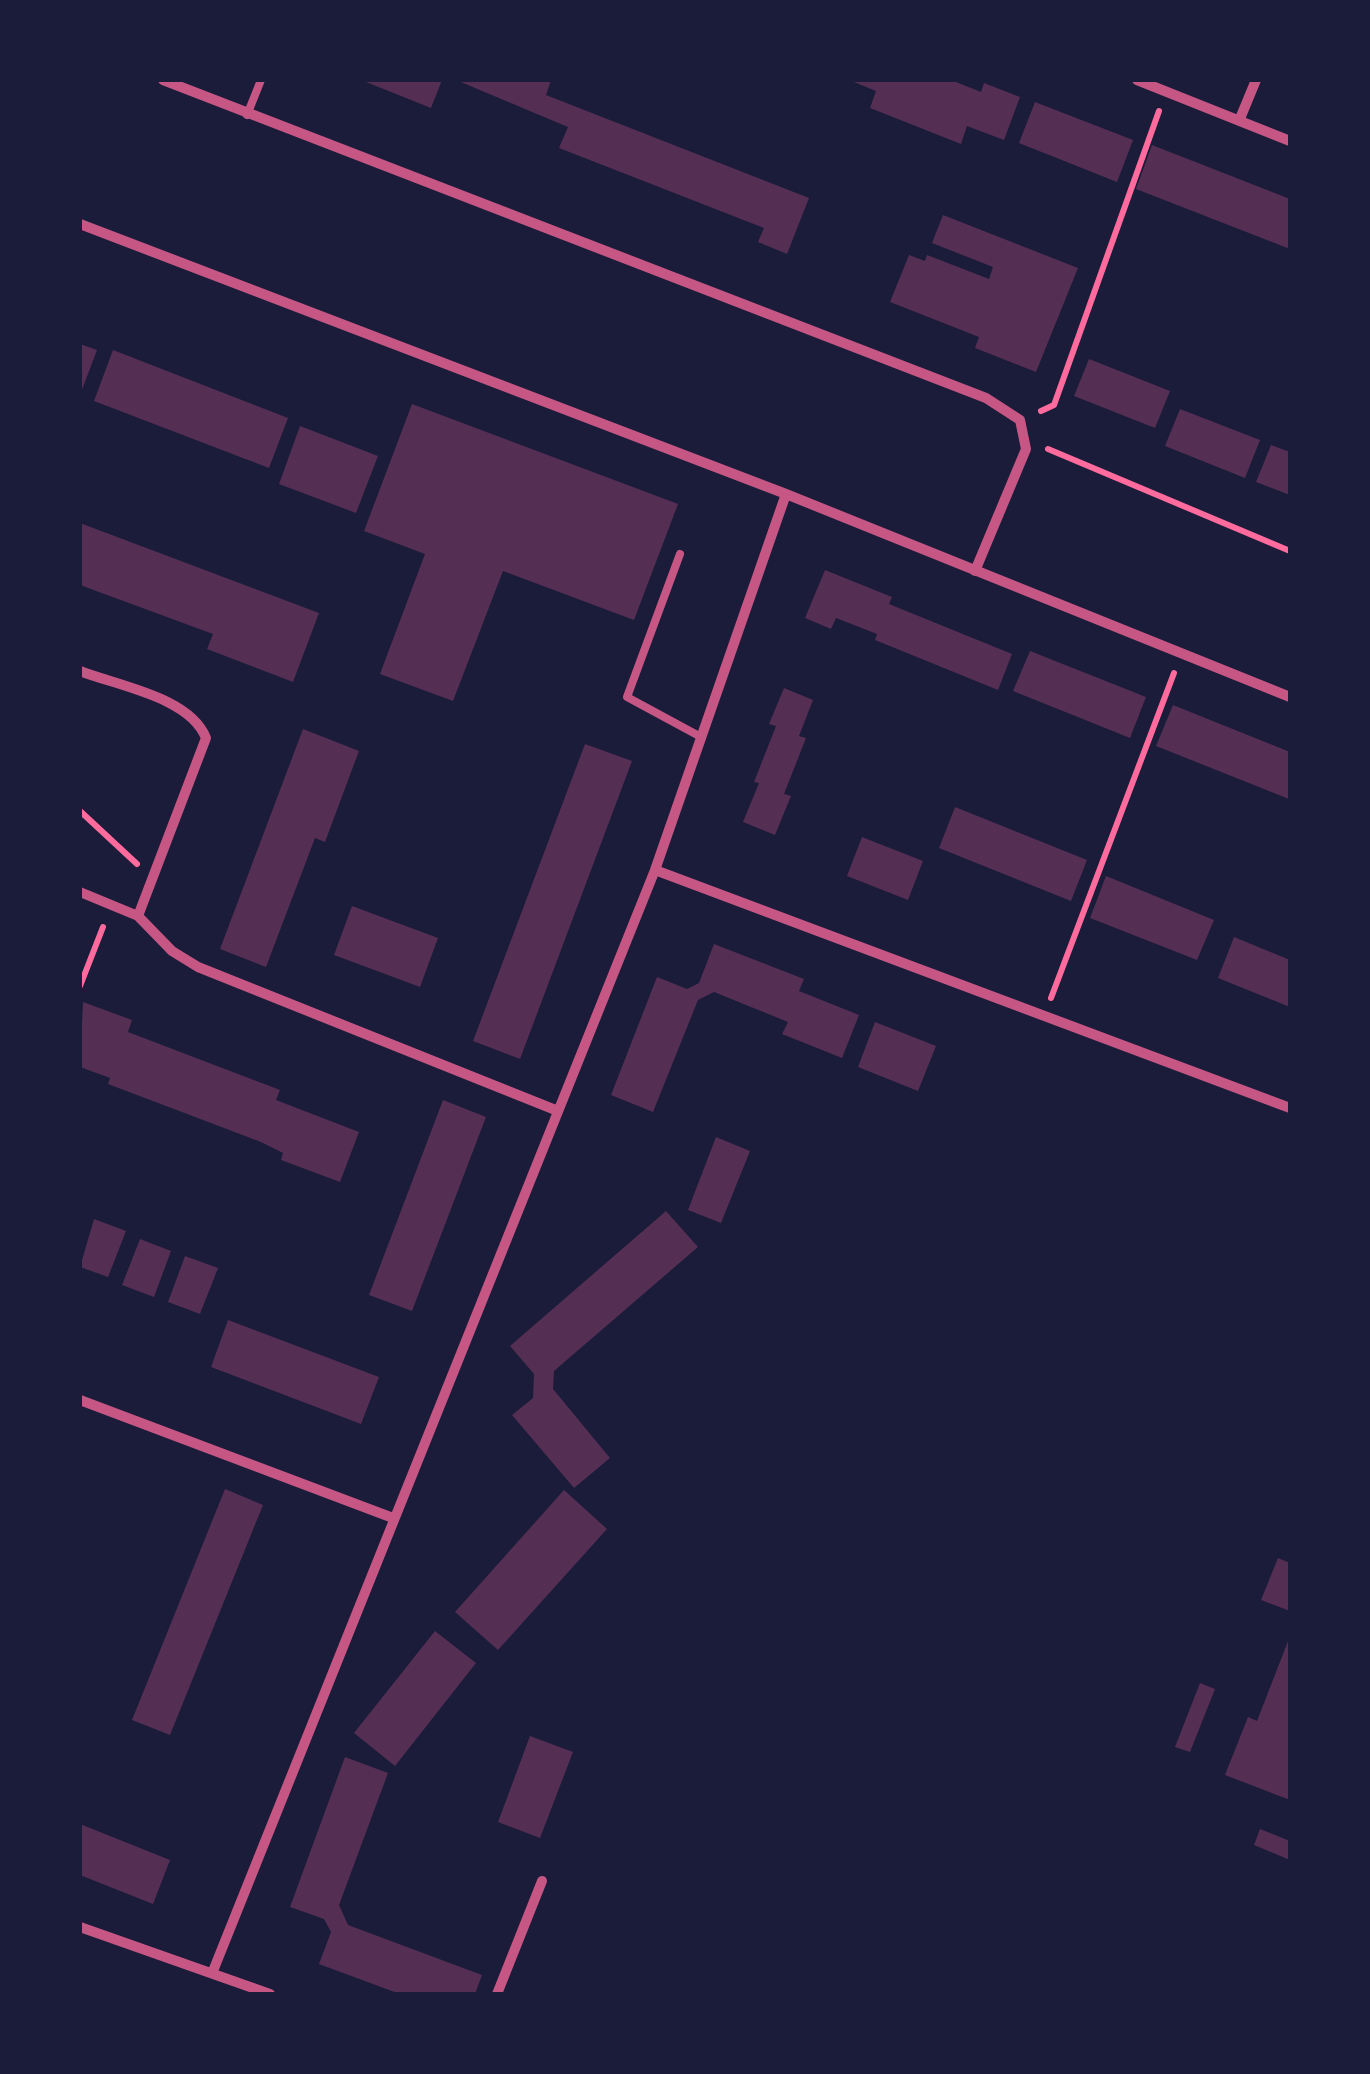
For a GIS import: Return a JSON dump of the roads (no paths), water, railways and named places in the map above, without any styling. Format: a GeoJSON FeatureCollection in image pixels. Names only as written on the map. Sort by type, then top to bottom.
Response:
{"type":"FeatureCollection","features":[{"type":"Feature","properties":{"kind":"street"},"geometry":{"type":"LineString","coordinates":[[164,80],[986,398],[1020,420],[1026,450],[975,571]]}},
{"type":"Feature","properties":{"kind":"street"},"geometry":{"type":"LineString","coordinates":[[1137,80],[1290,141]]}},
{"type":"Feature","properties":{"kind":"street"},"geometry":{"type":"LineString","coordinates":[[1240,120],[1256,80]]}},
{"type":"Feature","properties":{"kind":"street"},"geometry":{"type":"LineString","coordinates":[[80,224],[786,494],[1290,696]]}},
{"type":"Feature","properties":{"kind":"street"},"geometry":{"type":"LineString","coordinates":[[212,1971],[654,870],[786,494]]}},
{"type":"Feature","properties":{"kind":"street"},"geometry":{"type":"LineString","coordinates":[[80,671],[178,708],[193,716],[206,738],[138,916]]}},
{"type":"Feature","properties":{"kind":"street"},"geometry":{"type":"LineString","coordinates":[[654,870],[1290,1108]]}},
{"type":"Feature","properties":{"kind":"street"},"geometry":{"type":"LineString","coordinates":[[80,892],[138,916],[172,951],[198,967],[558,1111]]}},
{"type":"Feature","properties":{"kind":"street"},"geometry":{"type":"LineString","coordinates":[[80,1400],[393,1518]]}},
{"type":"Feature","properties":{"kind":"street"},"geometry":{"type":"LineString","coordinates":[[497,1994],[542,1880]]}},
{"type":"Feature","properties":{"kind":"street"},"geometry":{"type":"LineString","coordinates":[[80,1928],[270,1994]]}},
{"type":"Feature","properties":{"kind":"lane"},"geometry":{"type":"LineString","coordinates":[[247,115],[261,80]]}},
{"type":"Feature","properties":{"kind":"lane"},"geometry":{"type":"LineString","coordinates":[[680,554],[627,697],[702,737]]}}]}
